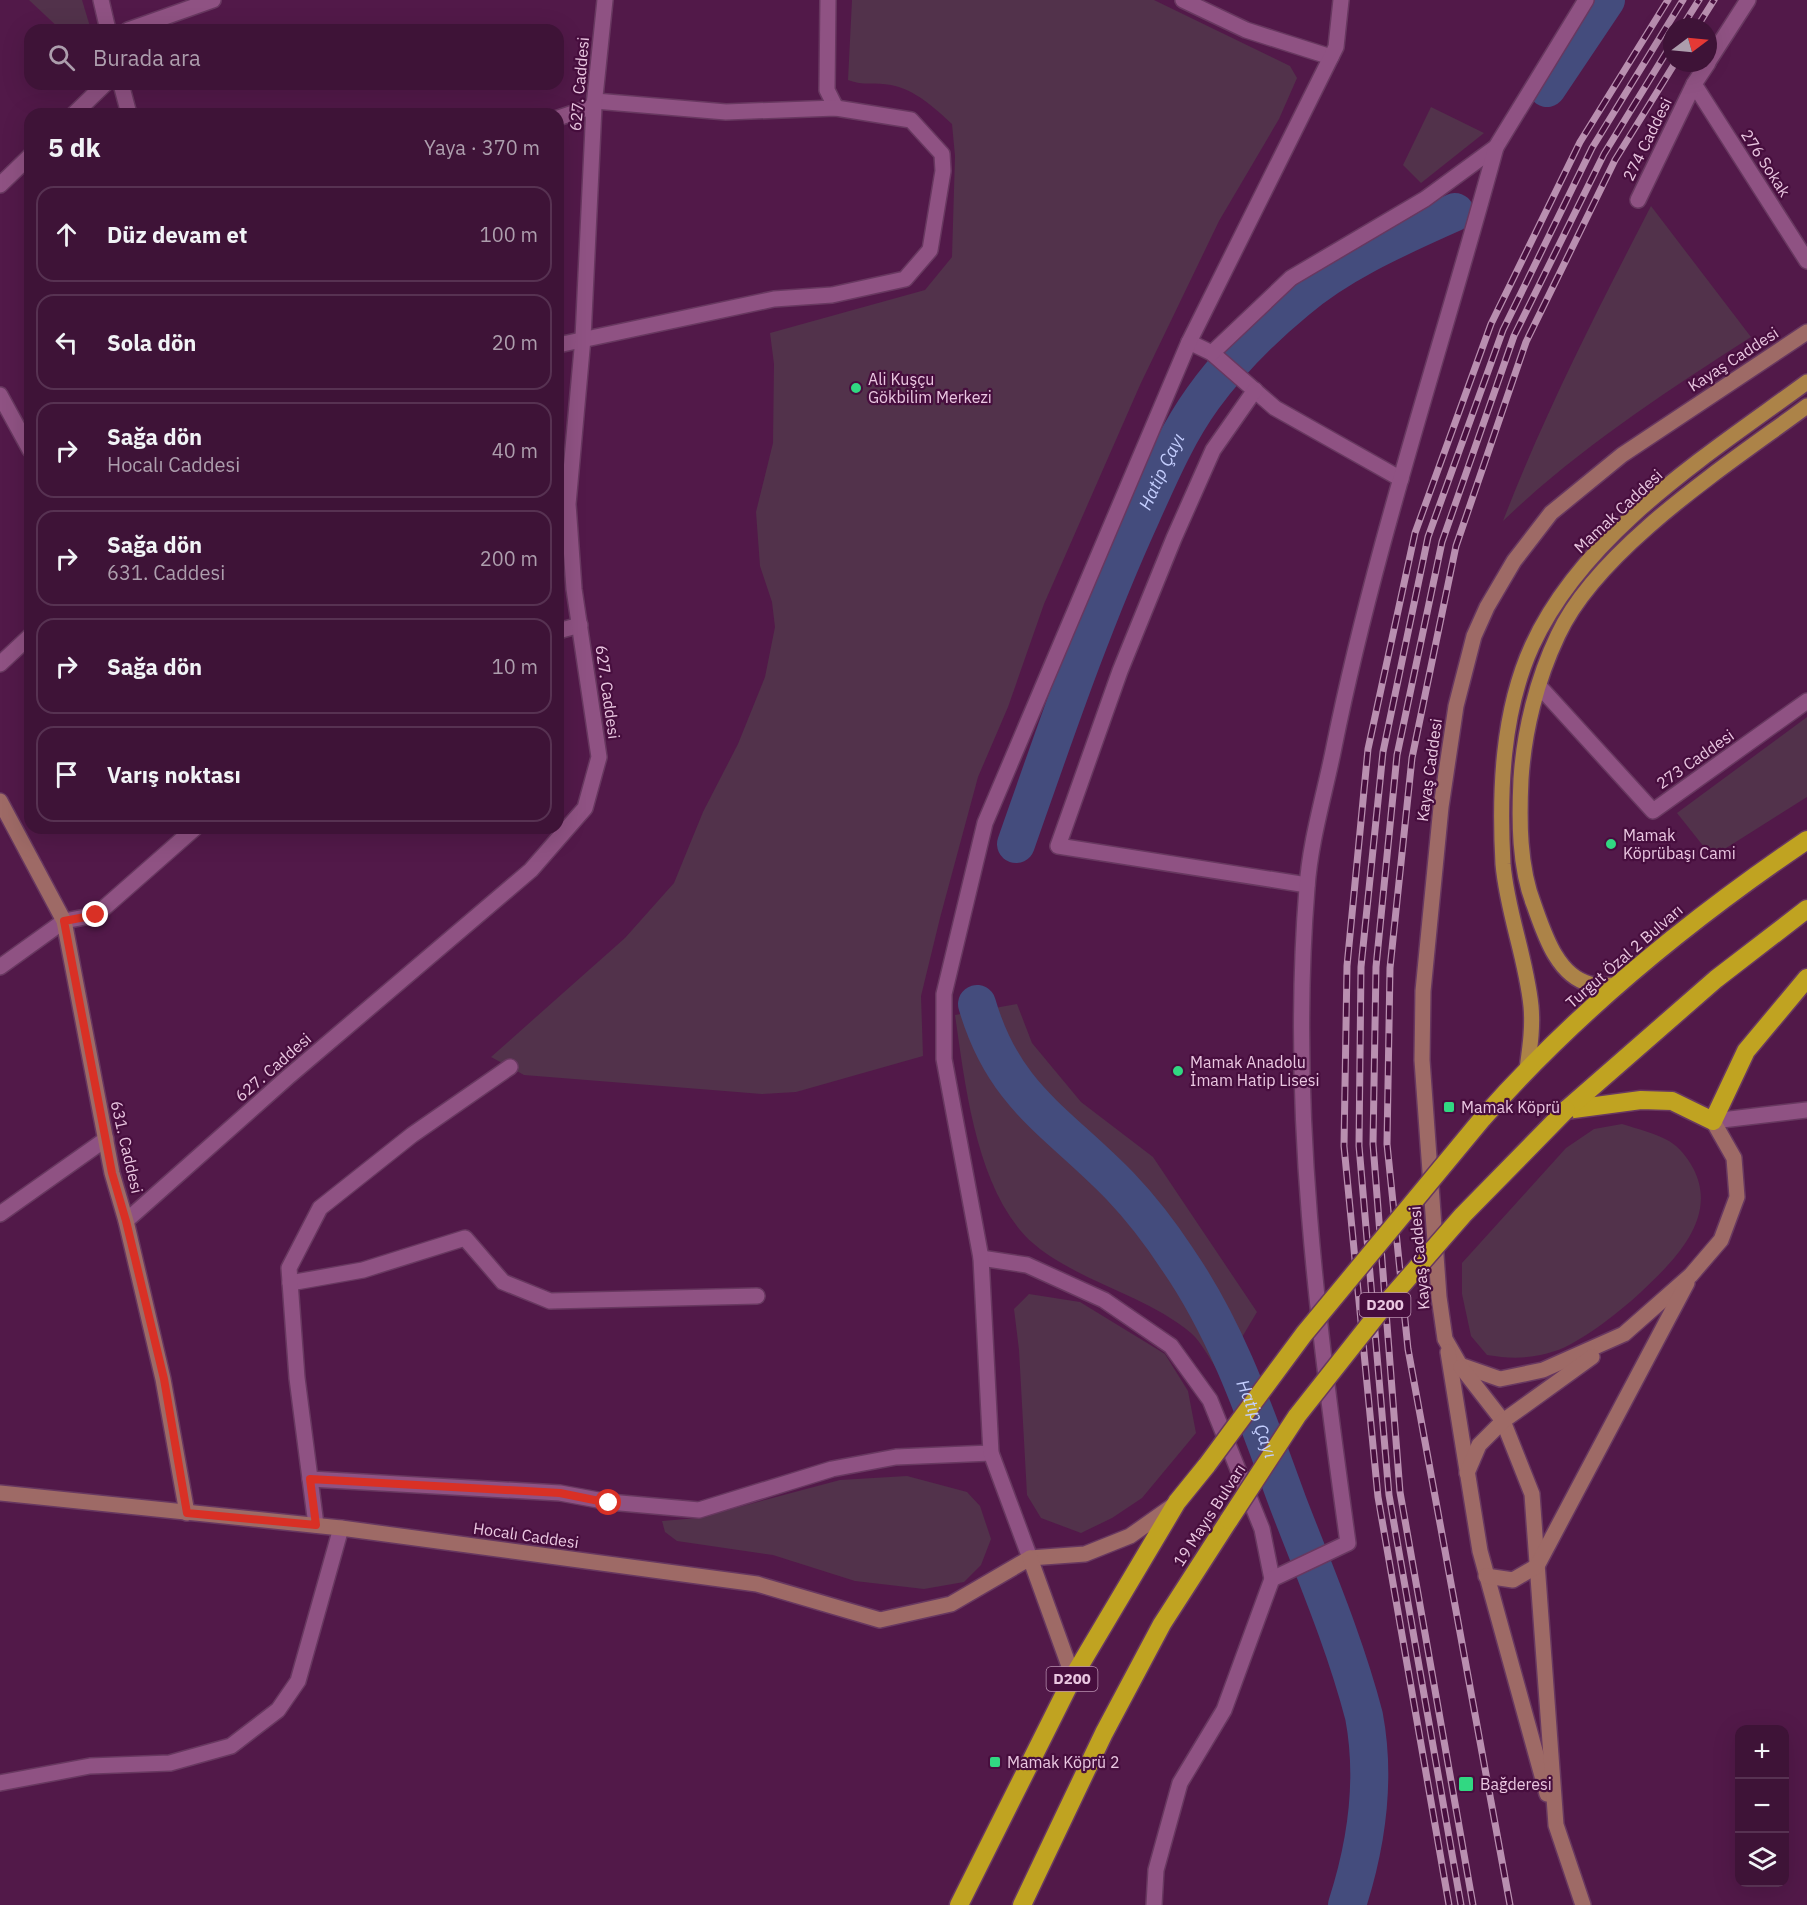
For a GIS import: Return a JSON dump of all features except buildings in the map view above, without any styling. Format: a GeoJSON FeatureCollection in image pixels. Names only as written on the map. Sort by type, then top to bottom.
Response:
{"type":"FeatureCollection","features":[{"type":"Feature","properties":{"kind":"highway","name":"Turgut Özal 2 Bulvarı"},"geometry":{"type":"LineString","coordinates":[[1482,1119],[1527,1068],[1617,985],[1727,894],[1807,840]]}},
{"type":"Feature","properties":{"kind":"highway","name":"D200"},"geometry":{"type":"LineString","coordinates":[[1566,1110],[1716,980],[1807,909]]}},
{"type":"Feature","properties":{"kind":"highway"},"geometry":{"type":"LineString","coordinates":[[1566,1110],[1641,1100],[1672,1101],[1713,1121],[1746,1050],[1807,978]]}},
{"type":"Feature","properties":{"kind":"highway","name":"19 Mayıs Bulvarı"},"geometry":{"type":"LineString","coordinates":[[1022,1905],[1104,1732],[1162,1624],[1297,1416],[1388,1301],[1463,1215],[1566,1110]]}},
{"type":"Feature","properties":{"kind":"highway","name":"19 Mayıs Bulvarı"},"geometry":{"type":"LineString","coordinates":[[959,1905],[1073,1677],[1177,1502],[1304,1334],[1482,1119]]}},
{"type":"Feature","properties":{"kind":"main road","name":"Mamak Caddesi"},"geometry":{"type":"LineString","coordinates":[[1527,1068],[1532,1033],[1531,1006],[1506,885],[1501,800],[1511,714],[1531,648],[1544,621],[1579,572],[1604,544],[1688,471],[1807,382]]}},
{"type":"Feature","properties":{"kind":"main road","name":"Mamak Caddesi"},"geometry":{"type":"LineString","coordinates":[[1617,985],[1588,984],[1564,968],[1547,941],[1532,902],[1525,875],[1520,803],[1522,759],[1529,721],[1539,686],[1558,633],[1590,586],[1615,559],[1698,487],[1807,406]]}},
{"type":"Feature","properties":{"kind":"street"},"geometry":{"type":"LineString","coordinates":[[101,0],[107,24]]}},
{"type":"Feature","properties":{"kind":"street"},"geometry":{"type":"LineString","coordinates":[[145,24],[213,0]]}},
{"type":"Feature","properties":{"kind":"street","name":"627. Caddesi"},"geometry":{"type":"LineString","coordinates":[[564,832],[585,807],[599,757],[580,625],[568,504],[584,338],[595,104],[605,0]]}},
{"type":"Feature","properties":{"kind":"street"},"geometry":{"type":"LineString","coordinates":[[828,0],[827,90],[836,108]]}},
{"type":"Feature","properties":{"kind":"street"},"geometry":{"type":"LineString","coordinates":[[1183,0],[1246,30],[1331,57]]}},
{"type":"Feature","properties":{"kind":"street"},"geometry":{"type":"LineString","coordinates":[[1073,1677],[991,1453],[981,1258],[944,1059],[944,994],[961,915],[985,823],[1189,342],[1336,47],[1341,0]]}},
{"type":"Feature","properties":{"kind":"street"},"geometry":{"type":"LineString","coordinates":[[1272,1579],[1348,1543],[1305,1184],[1302,1053],[1307,885],[1349,674],[1401,479],[1496,147],[1586,0]]}},
{"type":"Feature","properties":{"kind":"street","name":"274 Caddesi"},"geometry":{"type":"LineString","coordinates":[[1717,49],[1748,0]]}},
{"type":"Feature","properties":{"kind":"street","name":"274 Caddesi"},"geometry":{"type":"LineString","coordinates":[[1638,200],[1702,72]]}},
{"type":"Feature","properties":{"kind":"street","name":"276 Sokak"},"geometry":{"type":"LineString","coordinates":[[1694,84],[1807,261]]}},
{"type":"Feature","properties":{"kind":"street"},"geometry":{"type":"LineString","coordinates":[[80,108],[99,90]]}},
{"type":"Feature","properties":{"kind":"street"},"geometry":{"type":"LineString","coordinates":[[123,90],[127,108]]}},
{"type":"Feature","properties":{"kind":"street"},"geometry":{"type":"LineString","coordinates":[[564,116],[595,104],[726,112],[836,108],[912,120],[942,154],[943,171],[930,250],[905,279],[832,295],[774,299],[564,343]]}},
{"type":"Feature","properties":{"kind":"street"},"geometry":{"type":"LineString","coordinates":[[1217,358],[1291,278],[1425,199],[1496,147]]}},
{"type":"Feature","properties":{"kind":"street"},"geometry":{"type":"LineString","coordinates":[[0,185],[24,162]]}},
{"type":"Feature","properties":{"kind":"street","name":"Kayaş Caddesi"},"geometry":{"type":"LineString","coordinates":[[1583,1905],[1556,1825],[1532,1494],[1503,1421],[1460,1365],[1445,1338],[1439,1297],[1422,1060],[1423,991],[1441,807],[1456,705],[1474,636],[1487,607],[1514,561],[1551,513],[1622,455],[1807,332]]}},
{"type":"Feature","properties":{"kind":"street"},"geometry":{"type":"LineString","coordinates":[[1189,342],[1217,358],[1275,408],[1401,479]]}},
{"type":"Feature","properties":{"kind":"street"},"geometry":{"type":"LineString","coordinates":[[1249,385],[1213,450],[1174,538],[1120,671],[1058,846],[1307,885]]}},
{"type":"Feature","properties":{"kind":"street"},"geometry":{"type":"LineString","coordinates":[[0,395],[24,439]]}},
{"type":"Feature","properties":{"kind":"street"},"geometry":{"type":"LineString","coordinates":[[564,629],[580,625]]}},
{"type":"Feature","properties":{"kind":"street"},"geometry":{"type":"LineString","coordinates":[[0,664],[24,642]]}},
{"type":"Feature","properties":{"kind":"street","name":"273 Caddesi"},"geometry":{"type":"LineString","coordinates":[[1539,686],[1653,811],[1807,701]]}},
{"type":"Feature","properties":{"kind":"street","name":"631. Caddesi"},"geometry":{"type":"LineString","coordinates":[[0,801],[64,921],[106,1139],[164,1379],[187,1513]]}},
{"type":"Feature","properties":{"kind":"street"},"geometry":{"type":"LineString","coordinates":[[0,967],[64,921],[96,915],[188,834]]}},
{"type":"Feature","properties":{"kind":"street","name":"627. Caddesi"},"geometry":{"type":"LineString","coordinates":[[126,1221],[288,1077],[531,870],[562,834]]}},
{"type":"Feature","properties":{"kind":"street"},"geometry":{"type":"LineString","coordinates":[[316,1525],[297,1378],[289,1268],[320,1208],[412,1135],[510,1067]]}},
{"type":"Feature","properties":{"kind":"street"},"geometry":{"type":"LineString","coordinates":[[1467,1473],[1479,1445],[1503,1421],[1624,1334],[1691,1275],[1721,1240],[1737,1197],[1734,1158],[1713,1121],[1807,1110]]}},
{"type":"Feature","properties":{"kind":"street"},"geometry":{"type":"LineString","coordinates":[[0,1214],[106,1139]]}},
{"type":"Feature","properties":{"kind":"street"},"geometry":{"type":"LineString","coordinates":[[290,1283],[363,1270],[465,1238],[503,1282],[550,1301],[758,1296]]}},
{"type":"Feature","properties":{"kind":"street"},"geometry":{"type":"LineString","coordinates":[[981,1258],[1027,1265],[1104,1300],[1171,1346],[1210,1400],[1262,1529],[1272,1579],[1224,1710],[1180,1784],[1156,1870],[1154,1905]]}},
{"type":"Feature","properties":{"kind":"street"},"geometry":{"type":"LineString","coordinates":[[1486,1576],[1513,1580],[1537,1566],[1691,1275]]}},
{"type":"Feature","properties":{"kind":"street"},"geometry":{"type":"LineString","coordinates":[[1460,1365],[1500,1379],[1543,1370],[1624,1334]]}},
{"type":"Feature","properties":{"kind":"street"},"geometry":{"type":"LineString","coordinates":[[1445,1338],[1486,1576],[1556,1825]]}},
{"type":"Feature","properties":{"kind":"street"},"geometry":{"type":"LineString","coordinates":[[310,1479],[560,1493],[609,1503],[699,1510],[832,1469],[896,1457],[991,1453]]}},
{"type":"Feature","properties":{"kind":"street","name":"Hocalı Caddesi"},"geometry":{"type":"LineString","coordinates":[[0,1493],[341,1528],[757,1584],[880,1620],[951,1604],[1030,1558]]}},
{"type":"Feature","properties":{"kind":"street"},"geometry":{"type":"LineString","coordinates":[[1030,1558],[1085,1554],[1130,1536],[1177,1502]]}},
{"type":"Feature","properties":{"kind":"street"},"geometry":{"type":"LineString","coordinates":[[0,1783],[90,1766],[170,1763],[231,1746],[278,1710],[298,1681],[341,1528]]}},
{"type":"Feature","properties":{"kind":"shaded area"},"geometry":{"type":"Polygon","coordinates":[[[29,0],[82,0],[89,24],[55,24],[29,0]]]}},
{"type":"Feature","properties":{"kind":"shaded area"},"geometry":{"type":"Polygon","coordinates":[[[852,0],[1154,0],[1290,66],[1297,78],[1279,119],[1219,221],[1140,385],[1044,604],[1008,707],[978,777],[940,918],[921,996],[923,1056],[796,1092],[762,1094],[524,1075],[491,1057],[625,938],[674,883],[703,812],[738,744],[765,677],[775,627],[772,602],[760,566],[756,512],[773,443],[774,364],[770,333],[925,290],[952,257],[955,156],[952,124],[916,95],[900,87],[848,80],[852,0]]]}},
{"type":"Feature","properties":{"kind":"shaded area"},"geometry":{"type":"Polygon","coordinates":[[[1431,107],[1484,133],[1421,183],[1403,165],[1431,107]]]}},
{"type":"Feature","properties":{"kind":"shaded area"},"geometry":{"type":"Polygon","coordinates":[[[1651,206],[1751,337],[1591,446],[1503,521],[1554,401],[1651,206]]]}},
{"type":"Feature","properties":{"kind":"shaded area"},"geometry":{"type":"Polygon","coordinates":[[[1807,717],[1807,797],[1712,857],[1677,813],[1807,717]]]}},
{"type":"Feature","properties":{"kind":"shaded area"},"geometry":{"type":"Polygon","coordinates":[[[1017,1004],[1032,1043],[1081,1102],[1153,1157],[1257,1312],[1220,1374],[1195,1337],[1177,1322],[1052,1257],[1024,1235],[1005,1208],[992,1183],[974,1128],[955,1015],[1017,1004]]]}},
{"type":"Feature","properties":{"kind":"shaded area"},"geometry":{"type":"Polygon","coordinates":[[[1622,1124],[1669,1141],[1691,1164],[1700,1186],[1701,1204],[1690,1236],[1667,1266],[1641,1292],[1588,1334],[1565,1347],[1538,1356],[1513,1358],[1487,1355],[1471,1336],[1462,1294],[1462,1263],[1566,1148],[1594,1129],[1622,1124]]]}},
{"type":"Feature","properties":{"kind":"shaded area"},"geometry":{"type":"Polygon","coordinates":[[[1029,1294],[1080,1302],[1165,1354],[1188,1391],[1196,1433],[1142,1498],[1112,1518],[1081,1533],[1041,1518],[1027,1495],[1019,1350],[1014,1309],[1029,1294]]]}},
{"type":"Feature","properties":{"kind":"shaded area"},"geometry":{"type":"Polygon","coordinates":[[[907,1476],[967,1492],[980,1506],[991,1539],[981,1565],[964,1582],[924,1589],[855,1581],[773,1555],[677,1541],[665,1532],[662,1521],[698,1518],[840,1480],[907,1476]]]}},
{"type":"Feature","properties":{"kind":"waterway","name":"Hatip Çayı"},"geometry":{"type":"LineString","coordinates":[[1547,88],[1606,0]]}},
{"type":"Feature","properties":{"kind":"waterway","name":"Hatip Çayı"},"geometry":{"type":"LineString","coordinates":[[1016,844],[1075,678],[1124,554],[1155,484],[1185,426],[1203,398],[1247,346],[1315,286],[1333,273],[1373,251],[1455,212]]}},
{"type":"Feature","properties":{"kind":"waterway","name":"Hatip Çayı"},"geometry":{"type":"LineString","coordinates":[[977,1004],[988,1036],[1002,1063],[1018,1085],[1035,1106],[1120,1186],[1165,1241],[1196,1288],[1241,1378],[1339,1635],[1364,1716],[1368,1740],[1368,1811],[1360,1858],[1347,1905]]}},
{"type":"Feature","properties":{"kind":"railway"},"geometry":{"type":"LineString","coordinates":[[1449,1905],[1378,1497],[1344,1146],[1347,966],[1368,749],[1415,533],[1491,324],[1580,142],[1668,0]]}},
{"type":"Feature","properties":{"kind":"railway"},"geometry":{"type":"LineString","coordinates":[[1461,1905],[1389,1495],[1359,1146],[1361,967],[1383,752],[1428,537],[1503,330],[1592,148],[1683,0]]}},
{"type":"Feature","properties":{"kind":"railway"},"geometry":{"type":"LineString","coordinates":[[1688,18],[1699,0]]}},
{"type":"Feature","properties":{"kind":"railway"},"geometry":{"type":"LineString","coordinates":[[1703,18],[1714,0]]}},
{"type":"Feature","properties":{"kind":"railway"},"geometry":{"type":"LineString","coordinates":[[1473,1905],[1400,1492],[1373,1144],[1376,967],[1397,755],[1442,542],[1514,336],[1604,154],[1663,58]]}},
{"type":"Feature","properties":{"kind":"railway"},"geometry":{"type":"LineString","coordinates":[[1510,1905],[1408,1349],[1387,1144],[1390,968],[1412,758],[1456,546],[1526,342],[1615,160],[1669,72]]}},
{"type":"Feature","properties":{"kind":"place","name":"Ali Kuşçu Gökbilim Merkezi"},"geometry":{"type":"Point","coordinates":[856,388]}},
{"type":"Feature","properties":{"kind":"place","name":"Mamak Köprübaşı Cami"},"geometry":{"type":"Point","coordinates":[1611,844]}},
{"type":"Feature","properties":{"kind":"place","name":"Mamak Anadolu İmam Hatip Lisesi"},"geometry":{"type":"Point","coordinates":[1178,1071]}},
{"type":"Feature","properties":{"kind":"place","name":"Mamak Köprü"},"geometry":{"type":"Point","coordinates":[1449,1107]}},
{"type":"Feature","properties":{"kind":"place","name":"Mamak Köprü 2"},"geometry":{"type":"Point","coordinates":[995,1762]}},
{"type":"Feature","properties":{"kind":"place","name":"Bağderesi"},"geometry":{"type":"Point","coordinates":[1466,1784]}},
{"type":"Feature","properties":{"kind":"route"},"geometry":{"type":"LineString","coordinates":[[96,915],[64,921],[112,1173],[126,1221],[164,1379],[187,1513],[316,1525],[310,1479],[560,1493],[609,1503]]}}]}
